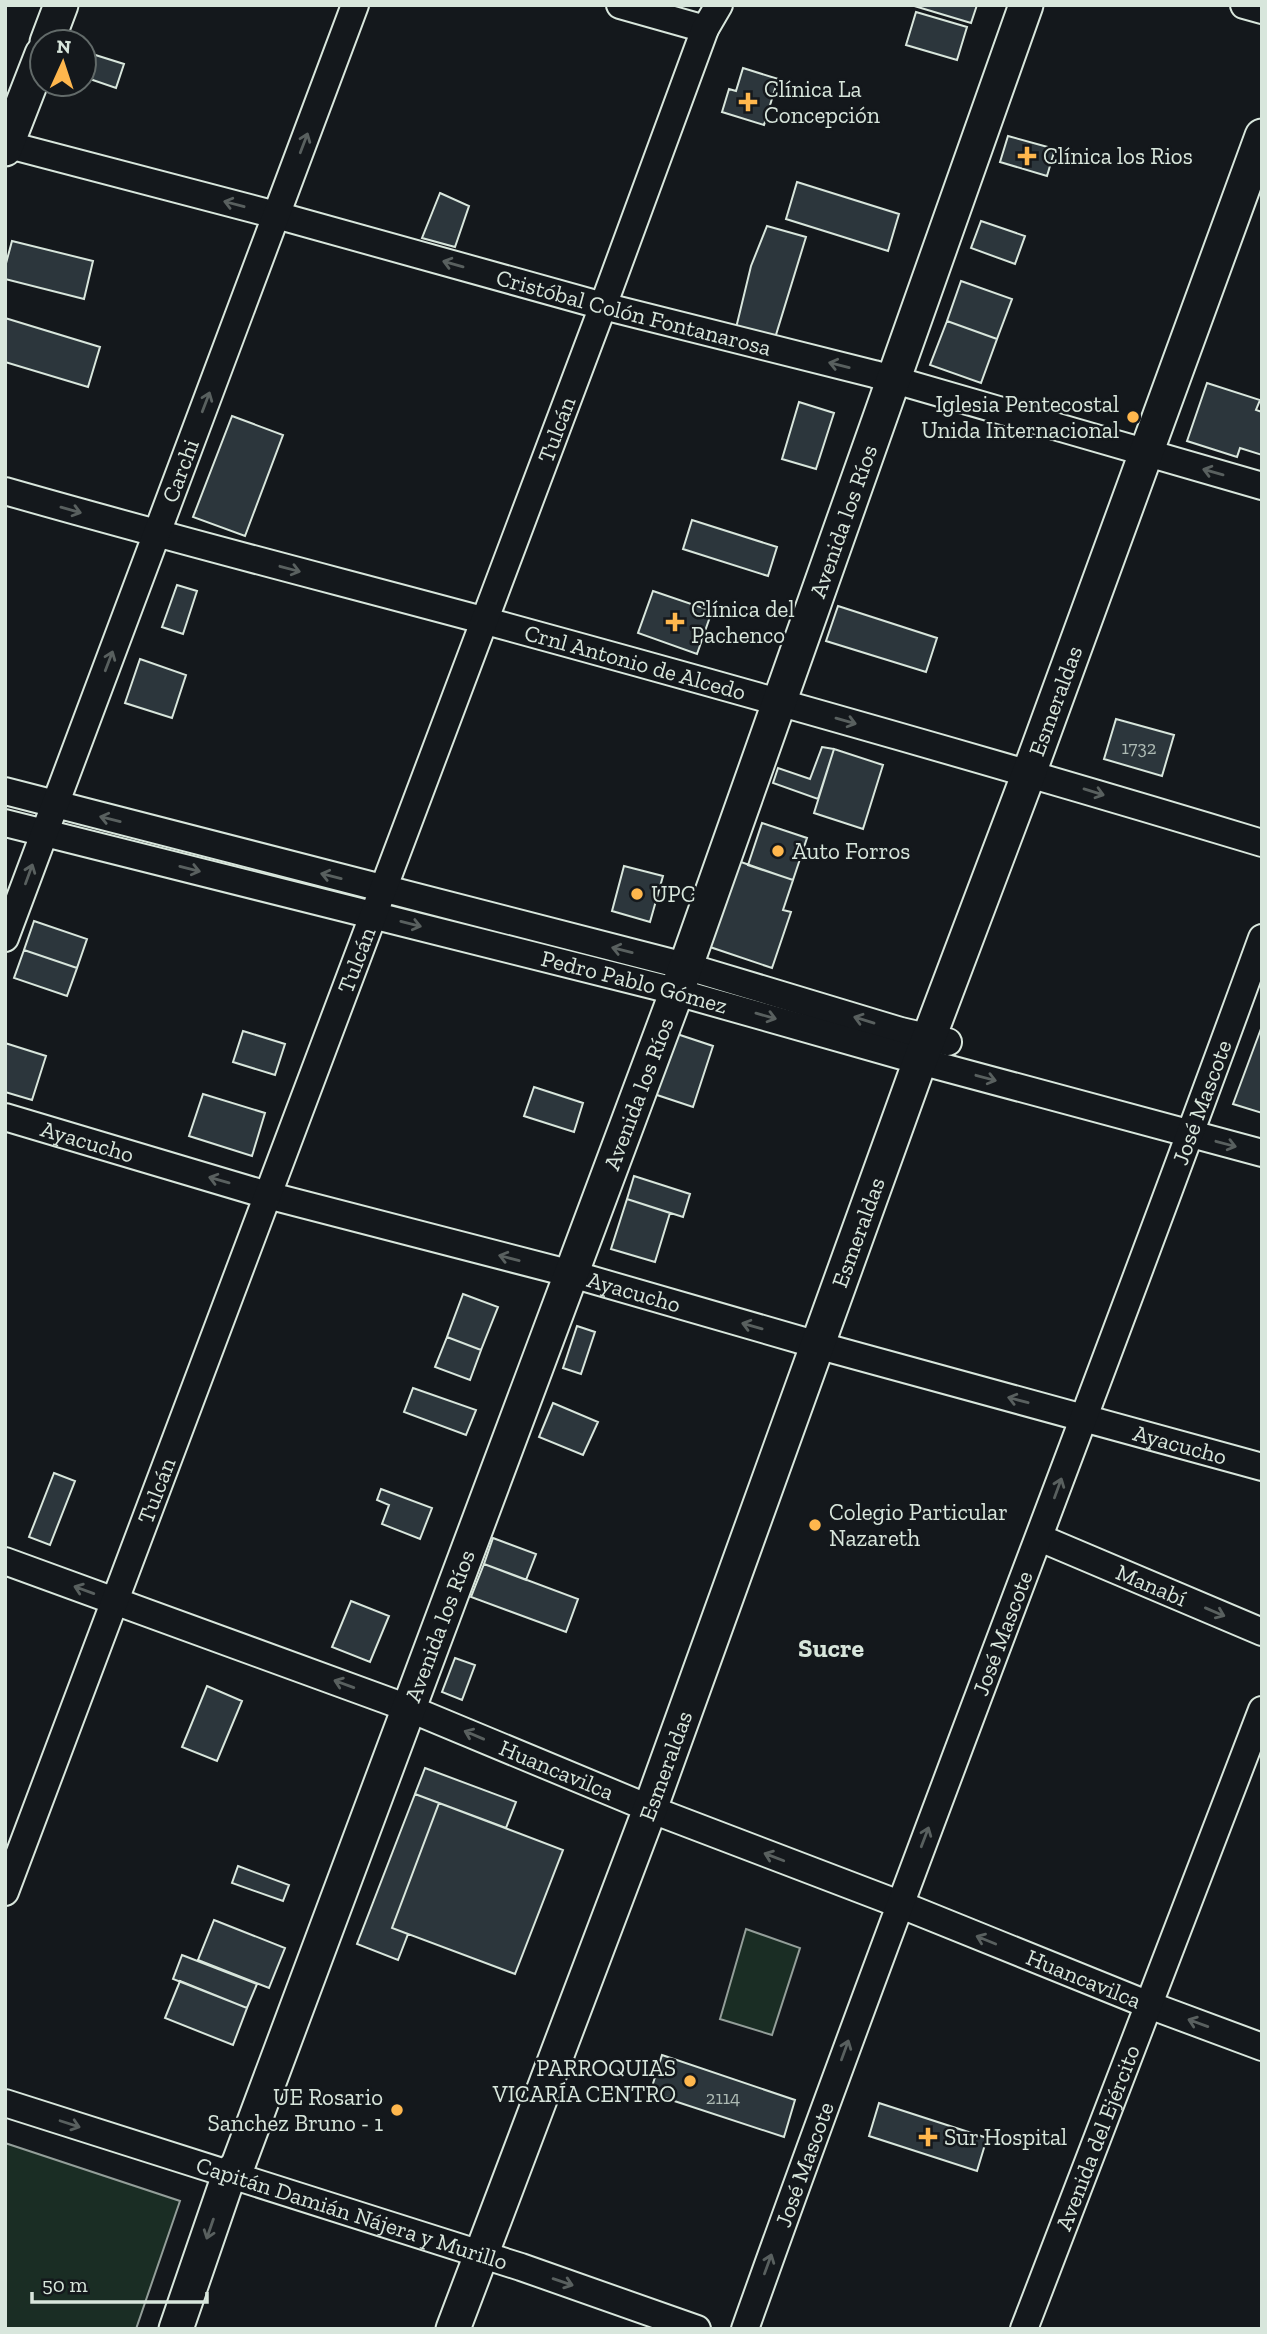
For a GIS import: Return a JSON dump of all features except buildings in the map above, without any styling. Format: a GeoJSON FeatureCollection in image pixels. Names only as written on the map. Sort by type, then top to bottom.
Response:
{"type":"FeatureCollection","features":[{"type":"Feature","properties":{"kind":"main road"},"geometry":{"type":"LineString","coordinates":[[52,28],[61,5]]}},
{"type":"Feature","properties":{"kind":"main road","name":"Avenida los Ríos"},"geometry":{"type":"LineString","coordinates":[[176,2329],[229,2175],[238,2165],[399,1704],[563,1272],[773,700],[884,377],[973,101],[1010,5]]}},
{"type":"Feature","properties":{"kind":"main road","name":"Avenida los Ríos"},"geometry":{"type":"LineString","coordinates":[[884,377],[1026,5]]}},
{"type":"Feature","properties":{"kind":"main road"},"geometry":{"type":"LineString","coordinates":[[6,145],[28,89]]}},
{"type":"Feature","properties":{"kind":"main road","name":"Esmeraldas"},"geometry":{"type":"LineString","coordinates":[[471,2329],[490,2258],[1154,455],[1262,136]]}},
{"type":"Feature","properties":{"kind":"main road","name":"Esmeraldas"},"geometry":{"type":"LineString","coordinates":[[1154,455],[1262,194]]}},
{"type":"Feature","properties":{"kind":"main road","name":"Esmeraldas"},"geometry":{"type":"LineString","coordinates":[[453,2329],[490,2258]]}},
{"type":"Feature","properties":{"kind":"street","name":"Carchi"},"geometry":{"type":"LineString","coordinates":[[5,937],[355,5]]}},
{"type":"Feature","properties":{"kind":"street"},"geometry":{"type":"LineString","coordinates":[[620,5],[706,17]]}},
{"type":"Feature","properties":{"kind":"street","name":"Tulcán"},"geometry":{"type":"LineString","coordinates":[[5,1892],[603,306],[706,17],[719,5]]}},
{"type":"Feature","properties":{"kind":"street"},"geometry":{"type":"LineString","coordinates":[[1244,5],[1262,10]]}},
{"type":"Feature","properties":{"kind":"street","name":"Cristóbal Colón Fontanarosa"},"geometry":{"type":"LineString","coordinates":[[6,145],[276,215],[603,306],[884,377],[1262,486]]}},
{"type":"Feature","properties":{"kind":"street","name":"Crnl Antonio de Alcedo"},"geometry":{"type":"LineString","coordinates":[[5,491],[773,700],[1037,775],[1262,843]]}},
{"type":"Feature","properties":{"kind":"street","name":"Pedro Pablo Gómez"},"geometry":{"type":"LineString","coordinates":[[5,791],[383,889],[934,1052],[1191,1134],[1262,1153]]}},
{"type":"Feature","properties":{"kind":"street","name":"Pedro Pablo Gómez"},"geometry":{"type":"LineString","coordinates":[[5,822],[373,915],[672,976]]}},
{"type":"Feature","properties":{"kind":"street","name":"José Mascote"},"geometry":{"type":"LineString","coordinates":[[745,2329],[899,1905],[1040,1538],[1262,938]]}},
{"type":"Feature","properties":{"kind":"street","name":"Ayacucho"},"geometry":{"type":"LineString","coordinates":[[5,1117],[267,1195],[563,1272],[1262,1467]]}},
{"type":"Feature","properties":{"kind":"street","name":"Manabí"},"geometry":{"type":"LineString","coordinates":[[1040,1538],[1262,1632]]}},
{"type":"Feature","properties":{"kind":"street","name":"Huancavilca"},"geometry":{"type":"LineString","coordinates":[[5,1561],[399,1704],[656,1811],[1262,2047]]}},
{"type":"Feature","properties":{"kind":"street","name":"Avenida del Ejército"},"geometry":{"type":"LineString","coordinates":[[1024,2329],[1262,1710]]}},
{"type":"Feature","properties":{"kind":"street","name":"Capitán Damián Nájera y Murillo"},"geometry":{"type":"LineString","coordinates":[[5,2103],[521,2267],[697,2329]]}},
{"type":"Feature","properties":{"kind":"green space"},"geometry":{"type":"Polygon","coordinates":[[[746,1929],[800,1948],[772,2035],[720,2019],[746,1929]]]}},
{"type":"Feature","properties":{"kind":"green space"},"geometry":{"type":"Polygon","coordinates":[[[5,2143],[180,2201],[136,2329],[5,2329],[5,2143]]]}},
{"type":"Feature","properties":{"kind":"place","name":"Clínica La Concepción"},"geometry":{"type":"Point","coordinates":[748,102]}},
{"type":"Feature","properties":{"kind":"place","name":"Clínica los Rios"},"geometry":{"type":"Point","coordinates":[1027,156]}},
{"type":"Feature","properties":{"kind":"place","name":"Iglesia Pentecostal Unida Internacional"},"geometry":{"type":"Point","coordinates":[1133,417]}},
{"type":"Feature","properties":{"kind":"place","name":"Clínica del Pachenco"},"geometry":{"type":"Point","coordinates":[675,622]}},
{"type":"Feature","properties":{"kind":"place","name":"Auto Forros"},"geometry":{"type":"Point","coordinates":[778,851]}},
{"type":"Feature","properties":{"kind":"place","name":"UPC"},"geometry":{"type":"Point","coordinates":[637,894]}},
{"type":"Feature","properties":{"kind":"place","name":"Colegio Particular Nazareth"},"geometry":{"type":"Point","coordinates":[815,1525]}},
{"type":"Feature","properties":{"kind":"place","name":"PARROQUIAS VICARÍA CENTRO"},"geometry":{"type":"Point","coordinates":[690,2081]}},
{"type":"Feature","properties":{"kind":"place","name":"UE Rosario Sanchez Bruno - 1"},"geometry":{"type":"Point","coordinates":[397,2110]}},
{"type":"Feature","properties":{"kind":"place","name":"Sur Hospital"},"geometry":{"type":"Point","coordinates":[928,2137]}},
{"type":"Feature","properties":{"kind":"district","name":"Sucre"},"geometry":{"type":"Point","coordinates":[831,1648]}}]}
